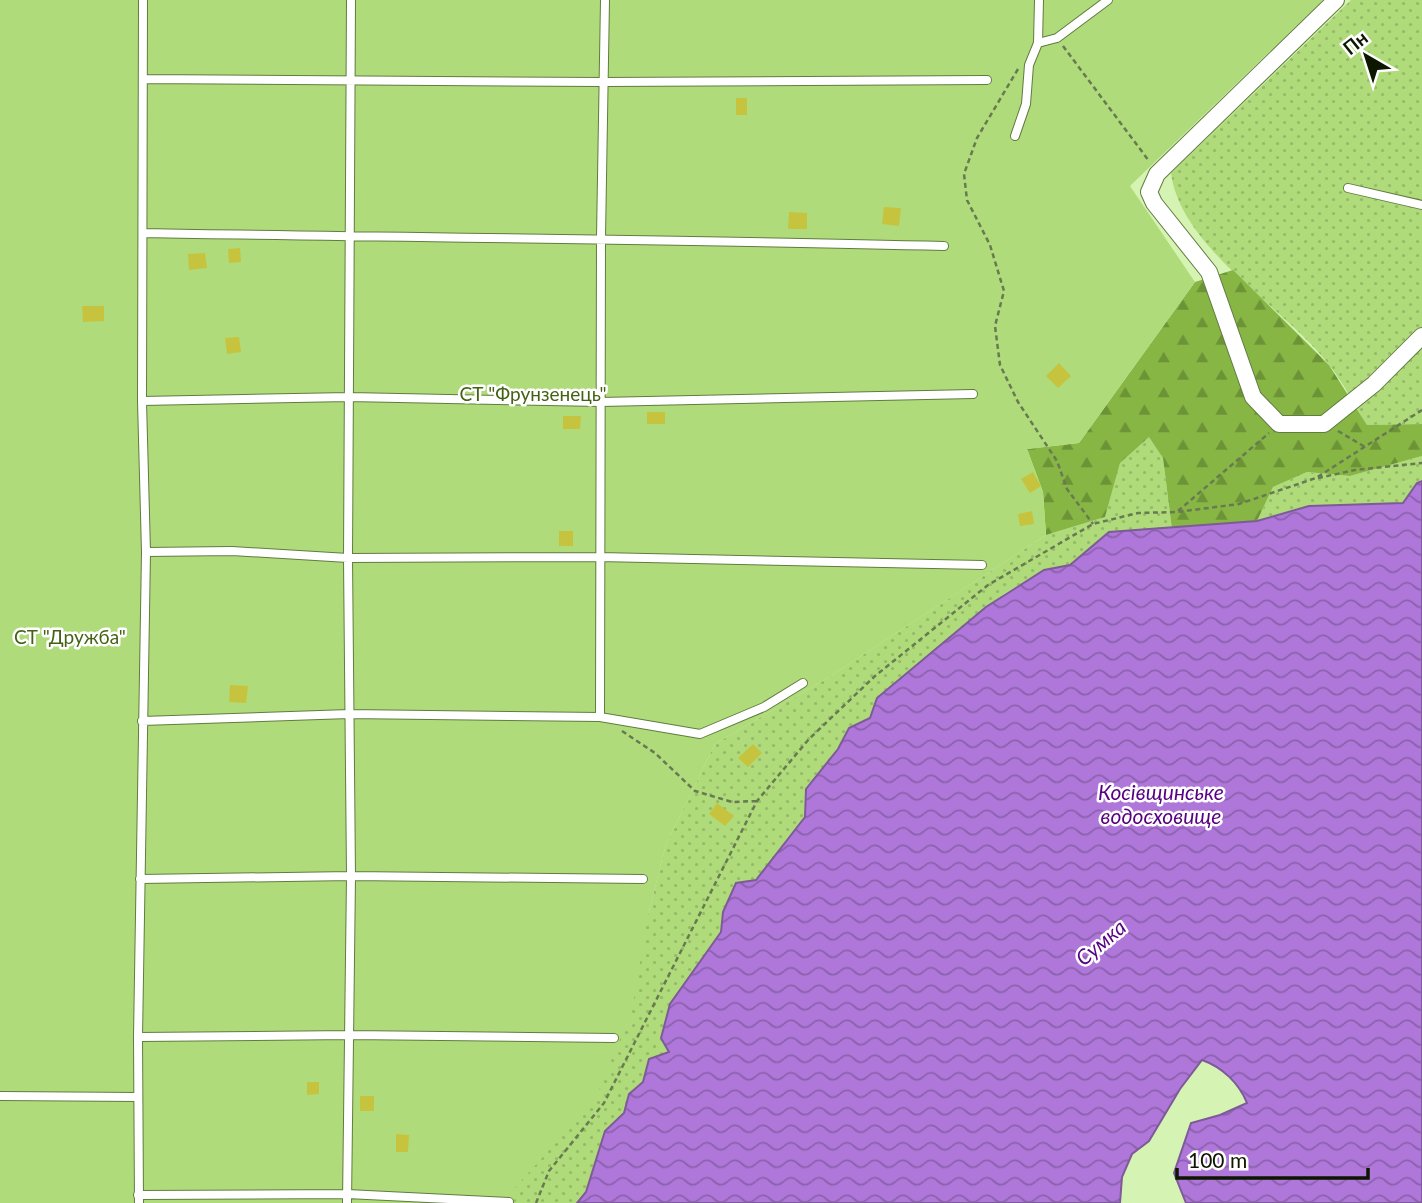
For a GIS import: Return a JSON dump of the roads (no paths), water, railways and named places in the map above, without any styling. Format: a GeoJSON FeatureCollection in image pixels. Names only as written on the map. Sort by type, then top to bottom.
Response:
{"type":"FeatureCollection","features":[{"type":"Feature","properties":{"kind":"street"},"geometry":{"type":"LineString","coordinates":[[1336,0],[1157,174],[1149,192],[1154,203],[1209,271],[1253,397],[1279,424],[1324,424],[1374,384],[1422,336]]}},
{"type":"Feature","properties":{"kind":"lane"},"geometry":{"type":"LineString","coordinates":[[143,0],[142,401],[146,552],[138,1037],[139,1199],[347,1198],[509,1202]]}},
{"type":"Feature","properties":{"kind":"lane"},"geometry":{"type":"LineString","coordinates":[[347,1198],[351,876],[348,558],[351,0]]}},
{"type":"Feature","properties":{"kind":"lane"},"geometry":{"type":"LineString","coordinates":[[600,716],[602,82],[605,0]]}},
{"type":"Feature","properties":{"kind":"lane"},"geometry":{"type":"LineString","coordinates":[[1015,136],[1026,104],[1029,65],[1038,43],[1039,0]]}},
{"type":"Feature","properties":{"kind":"lane"},"geometry":{"type":"LineString","coordinates":[[1038,43],[1057,38],[1108,0]]}},
{"type":"Feature","properties":{"kind":"lane"},"geometry":{"type":"LineString","coordinates":[[144,79],[602,82],[988,80]]}},
{"type":"Feature","properties":{"kind":"lane"},"geometry":{"type":"LineString","coordinates":[[1348,188],[1422,205]]}},
{"type":"Feature","properties":{"kind":"lane"},"geometry":{"type":"LineString","coordinates":[[144,233],[351,237],[601,237],[944,246]]}},
{"type":"Feature","properties":{"kind":"lane"},"geometry":{"type":"LineString","coordinates":[[142,401],[349,397],[600,402],[973,394]]}},
{"type":"Feature","properties":{"kind":"lane"},"geometry":{"type":"LineString","coordinates":[[146,552],[232,551],[348,558],[599,557],[982,565]]}},
{"type":"Feature","properties":{"kind":"lane"},"geometry":{"type":"LineString","coordinates":[[142,721],[349,714],[600,716],[700,734],[764,706],[803,683]]}},
{"type":"Feature","properties":{"kind":"lane"},"geometry":{"type":"LineString","coordinates":[[140,878],[351,876],[643,879]]}},
{"type":"Feature","properties":{"kind":"lane"},"geometry":{"type":"LineString","coordinates":[[138,1037],[350,1035],[614,1038]]}},
{"type":"Feature","properties":{"kind":"lane"},"geometry":{"type":"LineString","coordinates":[[0,1096],[138,1097]]}},
{"type":"Feature","properties":{"kind":"water","name":"Косівщинське водосховище"},"geometry":{"type":"Polygon","coordinates":[[[1422,481],[1422,1203],[1186,1203],[1174,1173],[1191,1123],[1220,1115],[1247,1103],[1229,1077],[1202,1060],[1180,1089],[1149,1141],[1132,1154],[1122,1177],[1120,1203],[577,1203],[586,1192],[605,1131],[624,1113],[629,1094],[643,1082],[649,1059],[669,1052],[661,1038],[670,1004],[721,932],[723,912],[736,883],[756,880],[805,817],[806,789],[838,749],[849,728],[870,718],[877,698],[986,607],[1044,570],[1070,565],[1109,532],[1257,521],[1309,506],[1403,503],[1417,483],[1422,481]]]}},
{"type":"Feature","properties":{"kind":"park label","name":"СТ \"Фрунзенець\""},"geometry":{"type":"Point","coordinates":[533,394]}},
{"type":"Feature","properties":{"kind":"park label","name":"СТ \"Дружба\""},"geometry":{"type":"Point","coordinates":[70,637]}},
{"type":"Feature","properties":{"kind":"water label","name":"Сумка"},"geometry":{"type":"Point","coordinates":[1101,943]}}]}
